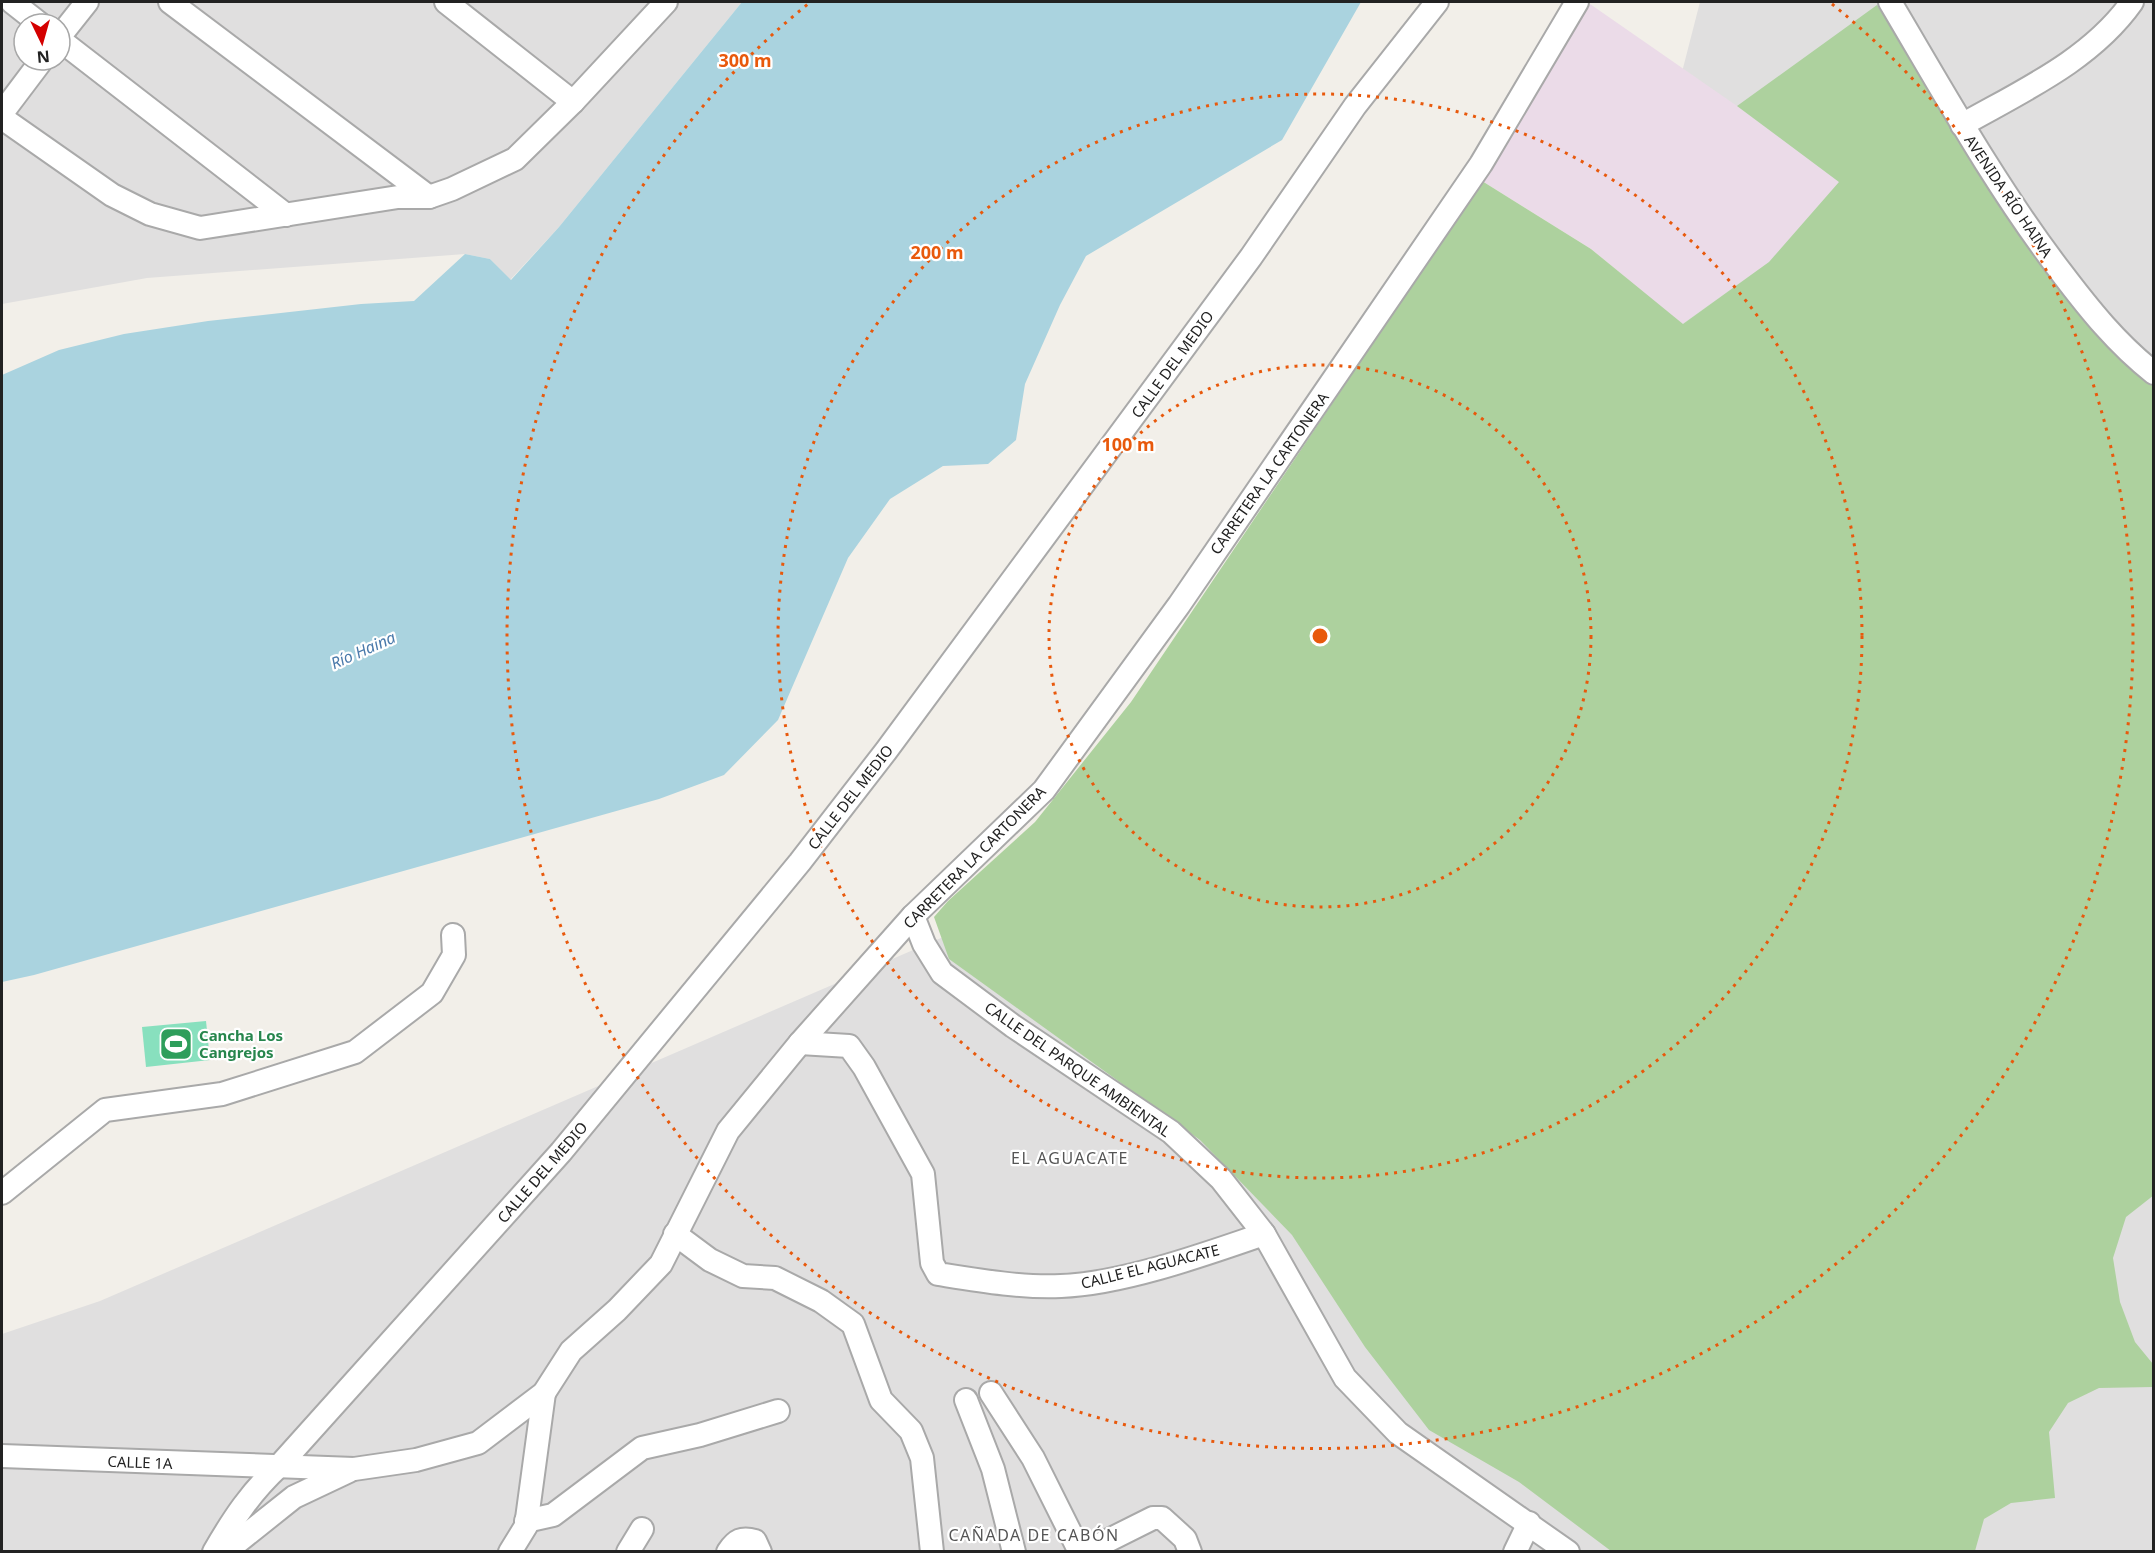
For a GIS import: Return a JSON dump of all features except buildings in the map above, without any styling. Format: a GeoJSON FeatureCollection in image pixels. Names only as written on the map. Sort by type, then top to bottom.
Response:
{"type":"FeatureCollection","features":[{"type":"Feature","properties":{"kind":"street"},"geometry":{"type":"LineString","coordinates":[[12,2],[25,12]]}},
{"type":"Feature","properties":{"kind":"street"},"geometry":{"type":"LineString","coordinates":[[72,22],[87,2]]}},
{"type":"Feature","properties":{"kind":"street"},"geometry":{"type":"LineString","coordinates":[[170,2],[429,197]]}},
{"type":"Feature","properties":{"kind":"street"},"geometry":{"type":"LineString","coordinates":[[446,2],[573,102]]}},
{"type":"Feature","properties":{"kind":"street"},"geometry":{"type":"LineString","coordinates":[[2,118],[112,195],[150,214],[200,228],[398,197],[429,197],[452,189],[515,159],[573,102],[666,2]]}},
{"type":"Feature","properties":{"kind":"street","name":"CALLE DEL MEDIO"},"geometry":{"type":"LineString","coordinates":[[214,1551],[237,1511],[256,1487],[279,1466],[561,1152],[800,862],[886,752],[1251,257],[1355,106],[1437,2]]}},
{"type":"Feature","properties":{"kind":"street","name":"CARRETERA LA CARTONERA"},"geometry":{"type":"LineString","coordinates":[[279,1466],[354,1469],[416,1460],[478,1443],[544,1393],[571,1351],[617,1310],[661,1264],[728,1131],[800,1043],[913,916],[1044,790],[1165,623],[1481,164],[1577,2]]}},
{"type":"Feature","properties":{"kind":"street","name":"AVENIDA RÍO HAINA"},"geometry":{"type":"LineString","coordinates":[[1890,2],[1962,125],[2031,234],[2102,326],[2154,373]]}},
{"type":"Feature","properties":{"kind":"street"},"geometry":{"type":"LineString","coordinates":[[1962,125],[2063,68],[2117,23],[2132,2]]}},
{"type":"Feature","properties":{"kind":"street"},"geometry":{"type":"LineString","coordinates":[[72,47],[286,215]]}},
{"type":"Feature","properties":{"kind":"street"},"geometry":{"type":"LineString","coordinates":[[2,113],[33,72]]}},
{"type":"Feature","properties":{"kind":"street","name":"CALLE DEL PARQUE AMBIENTAL"},"geometry":{"type":"LineString","coordinates":[[913,916],[924,944],[942,973],[1013,1026],[1171,1132],[1221,1179],[1264,1234],[1346,1378],[1398,1433],[1568,1551]]}},
{"type":"Feature","properties":{"kind":"street"},"geometry":{"type":"LineString","coordinates":[[2,1193],[105,1110],[222,1094],[355,1052],[432,993],[454,955],[453,934]]}},
{"type":"Feature","properties":{"kind":"street","name":"CALLE EL AGUACATE"},"geometry":{"type":"LineString","coordinates":[[800,1043],[849,1047],[864,1067],[924,1176],[932,1263],[938,1274],[1059,1287],[1093,1283],[1217,1250],[1264,1234]]}},
{"type":"Feature","properties":{"kind":"street"},"geometry":{"type":"LineString","coordinates":[[675,1234],[711,1260],[744,1276],[775,1278],[821,1301],[853,1324],[881,1400],[911,1431],[922,1458],[932,1551]]}},
{"type":"Feature","properties":{"kind":"street"},"geometry":{"type":"LineString","coordinates":[[510,1551],[526,1521],[544,1393]]}},
{"type":"Feature","properties":{"kind":"street"},"geometry":{"type":"LineString","coordinates":[[991,1393],[1033,1458],[1082,1551],[1091,1549],[1153,1518],[1162,1518],[1185,1539],[1190,1551]]}},
{"type":"Feature","properties":{"kind":"street"},"geometry":{"type":"LineString","coordinates":[[966,1400],[993,1469],[1014,1551]]}},
{"type":"Feature","properties":{"kind":"street"},"geometry":{"type":"LineString","coordinates":[[526,1521],[553,1515],[642,1448],[700,1435],[778,1411]]}},
{"type":"Feature","properties":{"kind":"street","name":"CALLE 1A"},"geometry":{"type":"LineString","coordinates":[[2,1456],[279,1466]]}},
{"type":"Feature","properties":{"kind":"street"},"geometry":{"type":"LineString","coordinates":[[225,1551],[294,1497],[354,1469]]}},
{"type":"Feature","properties":{"kind":"street"},"geometry":{"type":"LineString","coordinates":[[1515,1551],[1529,1523]]}},
{"type":"Feature","properties":{"kind":"street"},"geometry":{"type":"LineString","coordinates":[[628,1551],[642,1529]]}},
{"type":"Feature","properties":{"kind":"street"},"geometry":{"type":"LineString","coordinates":[[728,1551],[735,1542],[745,1538],[755,1541],[760,1551]]}},
{"type":"Feature","properties":{"kind":"shaded area"},"geometry":{"type":"Polygon","coordinates":[[[2,2],[742,2],[559,227],[510,280],[490,259],[465,254],[147,278],[2,304],[2,2]]]}},
{"type":"Feature","properties":{"kind":"shaded area"},"geometry":{"type":"Polygon","coordinates":[[[1700,2],[2153,2],[2153,1551],[2,1551],[2,1334],[100,1301],[1152,847],[1563,535],[1700,2]]]}},
{"type":"Feature","properties":{"kind":"shaded area"},"geometry":{"type":"Polygon","coordinates":[[[1590,4],[1737,106],[1839,182],[1769,262],[1682,324],[1591,249],[1482,181],[1590,4]]]}},
{"type":"Feature","properties":{"kind":"green space"},"geometry":{"type":"Polygon","coordinates":[[[1877,5],[1969,156],[2035,254],[2071,301],[2110,345],[2153,385],[2154,1195],[2126,1217],[2113,1258],[2120,1302],[2135,1342],[2153,1364],[2153,1387],[2099,1388],[2068,1403],[2049,1432],[2055,1498],[2011,1503],[1984,1519],[1975,1551],[1611,1551],[1519,1482],[1429,1430],[1365,1347],[1292,1235],[1200,1140],[949,959],[934,917],[948,901],[1035,822],[1131,702],[1482,181],[1591,249],[1683,324],[1769,262],[1839,182],[1737,106],[1877,5]]]}},
{"type":"Feature","properties":{"kind":"green space","name":"Cancha Los Cangrejos"},"geometry":{"type":"Polygon","coordinates":[[[206,1021],[210,1060],[146,1067],[142,1027],[206,1021]]]}},
{"type":"Feature","properties":{"kind":"water","name":"Río Haina"},"geometry":{"type":"Polygon","coordinates":[[[742,2],[1361,2],[1282,140],[1086,256],[1060,305],[1025,384],[1016,440],[988,464],[943,466],[890,499],[848,558],[778,720],[724,775],[659,799],[34,975],[2,982],[2,375],[59,350],[124,334],[208,321],[361,304],[414,301],[465,254],[490,259],[511,280],[559,227],[742,2]]]}},
{"type":"Feature","properties":{"kind":"place","name":"Cancha Los Cangrejos"},"geometry":{"type":"Point","coordinates":[176,1044]}},
{"type":"Feature","properties":{"kind":"district","name":"EL AGUACATE"},"geometry":{"type":"Point","coordinates":[1070,1158]}},
{"type":"Feature","properties":{"kind":"district","name":"CAÑADA DE CABÓN"},"geometry":{"type":"Point","coordinates":[1034,1535]}}]}
